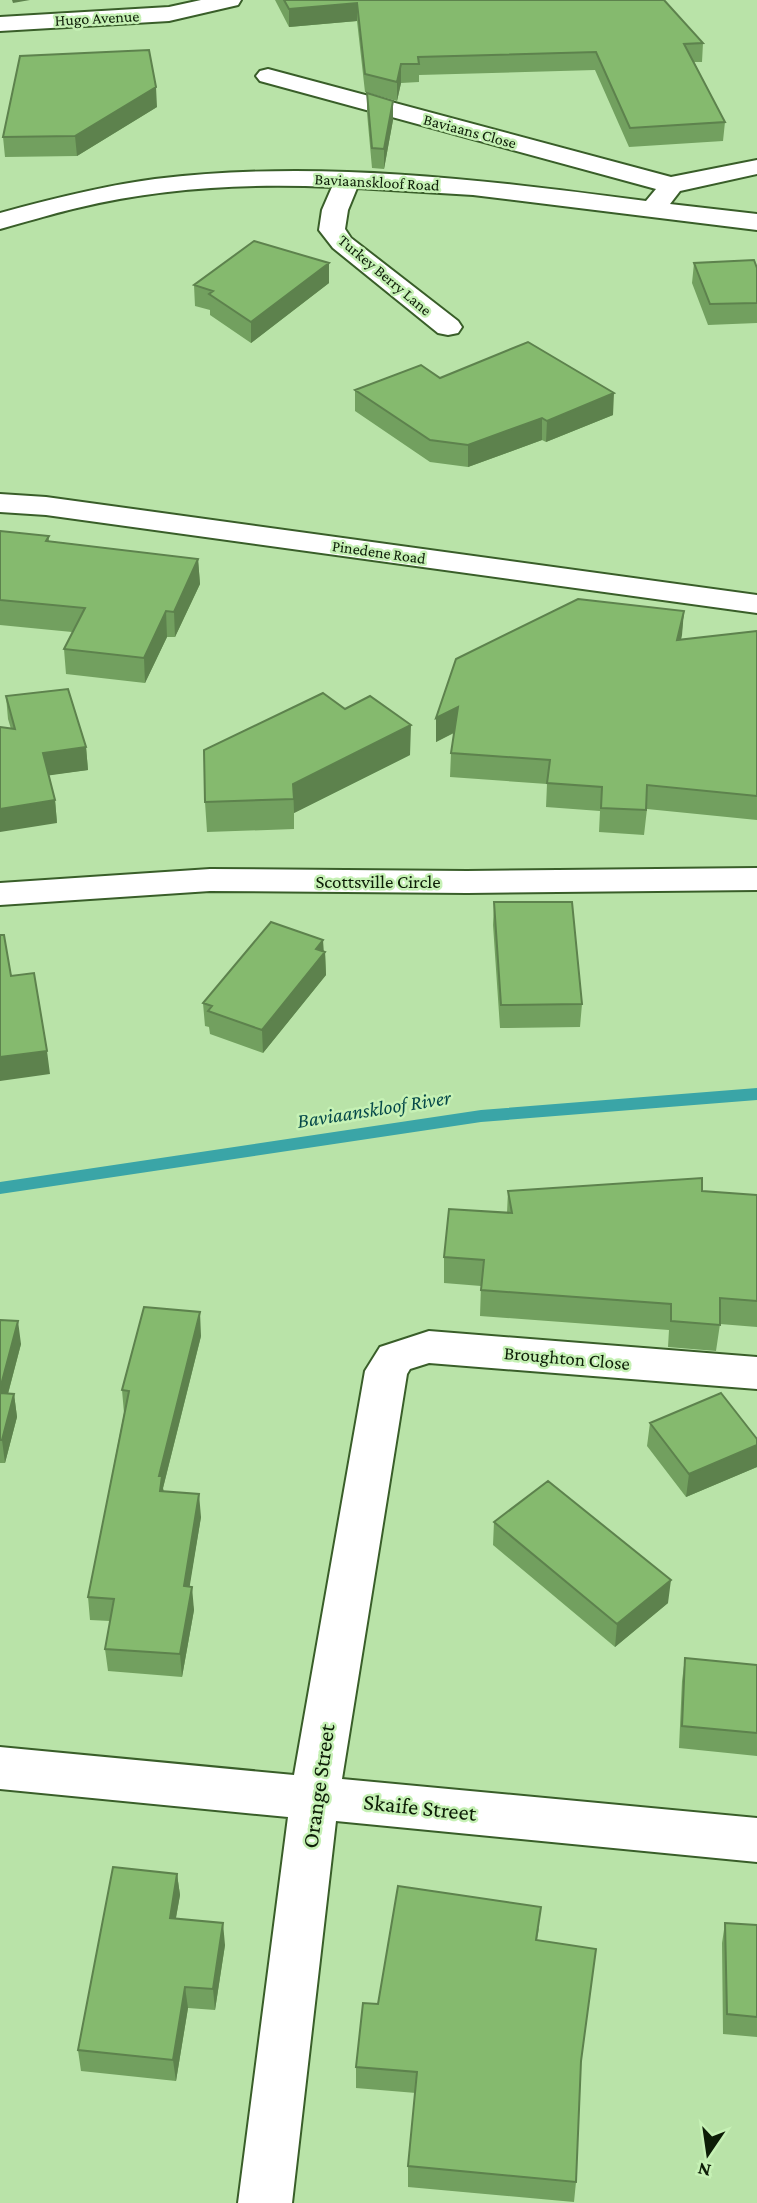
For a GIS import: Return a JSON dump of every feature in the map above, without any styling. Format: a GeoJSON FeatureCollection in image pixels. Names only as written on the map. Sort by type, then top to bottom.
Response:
{"type":"FeatureCollection","features":[{"type":"Feature","properties":{"kind":"street","name":"Hugo Avenue"},"geometry":{"type":"LineString","coordinates":[[47,21],[93,8],[139,0]]}},
{"type":"Feature","properties":{"kind":"street","name":"Hugo Avenue"},"geometry":{"type":"LineString","coordinates":[[0,24],[169,14],[230,0]]}},
{"type":"Feature","properties":{"kind":"street","name":"Baviaans Close"},"geometry":{"type":"LineString","coordinates":[[268,76],[671,185],[757,167]]}},
{"type":"Feature","properties":{"kind":"street","name":"Baviaanskloof Road"},"geometry":{"type":"LineString","coordinates":[[0,221],[46,206],[113,192],[222,181],[348,179],[430,184],[757,222]]}},
{"type":"Feature","properties":{"kind":"street","name":"Turkey Berry Lane"},"geometry":{"type":"LineString","coordinates":[[348,179],[335,210],[332,230],[342,243],[448,327]]}},
{"type":"Feature","properties":{"kind":"street"},"geometry":{"type":"LineString","coordinates":[[652,210],[671,185]]}},
{"type":"Feature","properties":{"kind":"street","name":"Pinedene Road"},"geometry":{"type":"LineString","coordinates":[[0,503],[46,506],[757,604]]}},
{"type":"Feature","properties":{"kind":"street","name":"Scottsville Circle"},"geometry":{"type":"LineString","coordinates":[[0,894],[210,880],[467,882],[757,879]]}},
{"type":"Feature","properties":{"kind":"street","name":"Broughton Close"},"geometry":{"type":"LineString","coordinates":[[386,1371],[395,1358],[429,1347],[757,1373]]}},
{"type":"Feature","properties":{"kind":"street","name":"Orange Street"},"geometry":{"type":"LineString","coordinates":[[265,2203],[316,1796],[386,1371]]}},
{"type":"Feature","properties":{"kind":"street","name":"Skaife Street"},"geometry":{"type":"LineString","coordinates":[[0,1768],[757,1840]]}},
{"type":"Feature","properties":{"kind":"building"},"geometry":{"type":"Polygon","coordinates":[[[284,0],[664,0],[703,43],[684,44],[725,122],[630,128],[596,52],[418,57],[419,64],[401,64],[397,82],[365,74],[357,3],[289,9],[284,0]]]}},
{"type":"Feature","properties":{"kind":"building"},"geometry":{"type":"Polygon","coordinates":[[[149,50],[156,87],[75,136],[3,137],[20,56],[149,50]]]}},
{"type":"Feature","properties":{"kind":"building"},"geometry":{"type":"Polygon","coordinates":[[[367,93],[393,101],[384,149],[372,148],[367,93]]]}},
{"type":"Feature","properties":{"kind":"building"},"geometry":{"type":"Polygon","coordinates":[[[254,241],[329,263],[251,322],[209,294],[213,291],[194,285],[254,241]]]}},
{"type":"Feature","properties":{"kind":"building"},"geometry":{"type":"Polygon","coordinates":[[[754,260],[757,268],[757,303],[710,304],[694,263],[754,260]]]}},
{"type":"Feature","properties":{"kind":"building"},"geometry":{"type":"Polygon","coordinates":[[[528,342],[614,393],[547,421],[542,418],[468,445],[430,440],[355,390],[421,365],[440,378],[528,342]]]}},
{"type":"Feature","properties":{"kind":"building"},"geometry":{"type":"Polygon","coordinates":[[[0,531],[49,536],[46,541],[198,559],[174,612],[166,611],[144,658],[64,649],[85,608],[0,600],[0,531]]]}},
{"type":"Feature","properties":{"kind":"building"},"geometry":{"type":"Polygon","coordinates":[[[578,599],[684,611],[677,640],[757,631],[757,796],[647,785],[646,810],[601,808],[602,787],[547,783],[550,760],[451,753],[458,707],[436,718],[456,659],[578,599]]]}},
{"type":"Feature","properties":{"kind":"building"},"geometry":{"type":"Polygon","coordinates":[[[68,689],[86,747],[43,753],[55,800],[0,809],[0,727],[15,729],[6,696],[68,689]]]}},
{"type":"Feature","properties":{"kind":"building"},"geometry":{"type":"Polygon","coordinates":[[[323,693],[345,709],[370,696],[411,725],[293,784],[294,799],[205,802],[204,750],[323,693]]]}},
{"type":"Feature","properties":{"kind":"building"},"geometry":{"type":"Polygon","coordinates":[[[494,902],[572,902],[582,1004],[501,1005],[494,902]]]}},
{"type":"Feature","properties":{"kind":"building"},"geometry":{"type":"Polygon","coordinates":[[[271,922],[323,940],[316,949],[325,952],[262,1030],[208,1011],[212,1006],[203,1003],[271,922]]]}},
{"type":"Feature","properties":{"kind":"building"},"geometry":{"type":"Polygon","coordinates":[[[0,935],[4,935],[11,976],[34,973],[47,1051],[0,1057],[0,935]]]}},
{"type":"Feature","properties":{"kind":"building"},"geometry":{"type":"Polygon","coordinates":[[[702,1178],[702,1191],[757,1195],[757,1301],[720,1298],[720,1325],[671,1321],[671,1304],[481,1290],[484,1260],[444,1257],[449,1209],[512,1213],[508,1191],[702,1178]]]}},
{"type":"Feature","properties":{"kind":"building"},"geometry":{"type":"Polygon","coordinates":[[[144,1307],[200,1312],[159,1476],[162,1476],[160,1491],[199,1494],[184,1586],[192,1587],[180,1654],[105,1649],[114,1599],[88,1597],[129,1391],[122,1390],[144,1307]]]}},
{"type":"Feature","properties":{"kind":"building"},"geometry":{"type":"Polygon","coordinates":[[[0,1320],[18,1321],[0,1389],[0,1320]]]}},
{"type":"Feature","properties":{"kind":"building"},"geometry":{"type":"Polygon","coordinates":[[[0,1393],[14,1394],[2,1440],[0,1440],[0,1393]]]}},
{"type":"Feature","properties":{"kind":"building"},"geometry":{"type":"Polygon","coordinates":[[[721,1393],[757,1439],[757,1445],[689,1474],[650,1423],[721,1393]]]}},
{"type":"Feature","properties":{"kind":"building"},"geometry":{"type":"Polygon","coordinates":[[[548,1481],[671,1580],[617,1624],[494,1522],[548,1481]]]}},
{"type":"Feature","properties":{"kind":"building"},"geometry":{"type":"Polygon","coordinates":[[[685,1658],[757,1665],[757,1733],[682,1726],[685,1658]]]}},
{"type":"Feature","properties":{"kind":"building"},"geometry":{"type":"Polygon","coordinates":[[[113,1867],[177,1874],[170,1918],[223,1923],[213,1989],[185,1987],[173,2060],[78,2050],[113,1867]]]}},
{"type":"Feature","properties":{"kind":"building"},"geometry":{"type":"Polygon","coordinates":[[[398,1886],[541,1907],[536,1940],[596,1949],[581,2061],[576,2182],[408,2166],[417,2072],[356,2067],[363,2003],[378,2004],[398,1886]]]}},
{"type":"Feature","properties":{"kind":"building"},"geometry":{"type":"Polygon","coordinates":[[[725,1923],[757,1925],[757,2017],[727,2014],[725,1923]]]}},
{"type":"Feature","properties":{"kind":"waterway","name":"Baviaanskloof River"},"geometry":{"type":"LineString","coordinates":[[0,1188],[481,1116],[757,1094]]}}]}
